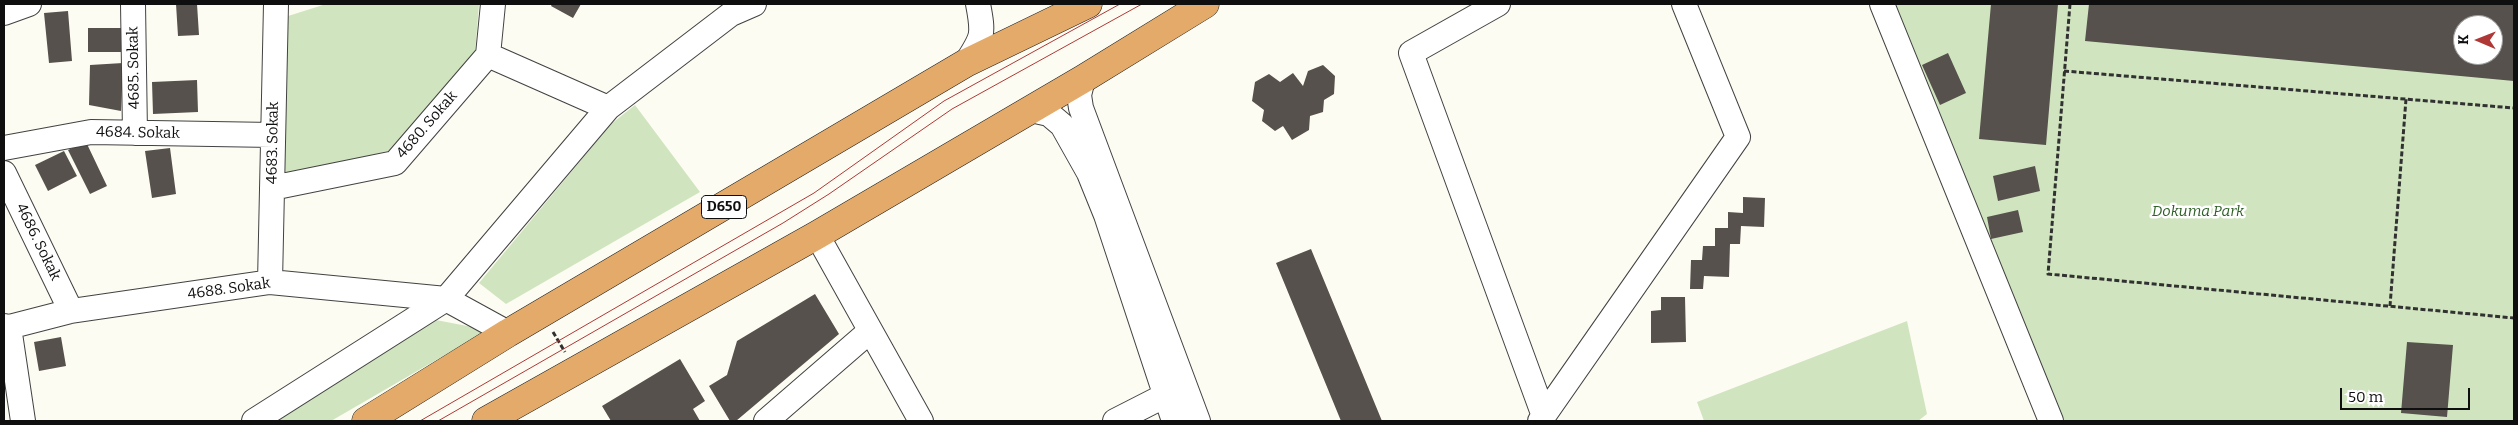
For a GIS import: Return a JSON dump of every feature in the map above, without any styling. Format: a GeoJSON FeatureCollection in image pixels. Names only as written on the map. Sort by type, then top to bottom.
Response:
{"type":"FeatureCollection","features":[{"type":"Feature","properties":{"kind":"highway","name":"D650"},"geometry":{"type":"LineString","coordinates":[[366,421],[508,333],[966,63],[1088,4]]}},
{"type":"Feature","properties":{"kind":"highway"},"geometry":{"type":"LineString","coordinates":[[505,417],[575,370],[816,235],[1083,79],[1205,4]]}},
{"type":"Feature","properties":{"kind":"street"},"geometry":{"type":"LineString","coordinates":[[4,13],[29,4]]}},
{"type":"Feature","properties":{"kind":"street","name":"4685. Sokak"},"geometry":{"type":"LineString","coordinates":[[133,4],[135,133]]}},
{"type":"Feature","properties":{"kind":"street","name":"4683. Sokak"},"geometry":{"type":"LineString","coordinates":[[270,282],[276,4]]}},
{"type":"Feature","properties":{"kind":"street"},"geometry":{"type":"LineString","coordinates":[[493,4],[488,55],[608,108]]}},
{"type":"Feature","properties":{"kind":"street"},"geometry":{"type":"LineString","coordinates":[[710,4],[731,14]]}},
{"type":"Feature","properties":{"kind":"street"},"geometry":{"type":"LineString","coordinates":[[254,421],[446,298],[608,108],[731,14],[754,4]]}},
{"type":"Feature","properties":{"kind":"street"},"geometry":{"type":"LineString","coordinates":[[966,63],[981,41],[983,27],[978,4]]}},
{"type":"Feature","properties":{"kind":"street"},"geometry":{"type":"LineString","coordinates":[[1498,4],[1410,53],[1542,419]]}},
{"type":"Feature","properties":{"kind":"street"},"geometry":{"type":"LineString","coordinates":[[1542,419],[1738,137],[1684,4]]}},
{"type":"Feature","properties":{"kind":"street"},"geometry":{"type":"LineString","coordinates":[[1882,4],[2051,421]]}},
{"type":"Feature","properties":{"kind":"street","name":"4680. Sokak"},"geometry":{"type":"LineString","coordinates":[[272,188],[395,163],[488,55]]}},
{"type":"Feature","properties":{"kind":"street"},"geometry":{"type":"LineString","coordinates":[[1083,79],[1080,95],[1081,108],[1106,215],[1164,396],[1174,421]]}},
{"type":"Feature","properties":{"kind":"street"},"geometry":{"type":"LineString","coordinates":[[1030,110],[1049,114],[1062,125],[1095,169],[1198,421]]}},
{"type":"Feature","properties":{"kind":"street","name":"4684. Sokak"},"geometry":{"type":"LineString","coordinates":[[4,148],[91,132],[273,136]]}},
{"type":"Feature","properties":{"kind":"street","name":"4686. Sokak"},"geometry":{"type":"LineString","coordinates":[[4,173],[71,311]]}},
{"type":"Feature","properties":{"kind":"street"},"geometry":{"type":"LineString","coordinates":[[816,235],[921,421]]}},
{"type":"Feature","properties":{"kind":"street","name":"4688. Sokak"},"geometry":{"type":"LineString","coordinates":[[6,327],[71,311],[270,282],[446,298],[508,333]]}},
{"type":"Feature","properties":{"kind":"street"},"geometry":{"type":"LineString","coordinates":[[6,327],[23,421]]}},
{"type":"Feature","properties":{"kind":"street"},"geometry":{"type":"LineString","coordinates":[[766,421],[870,331]]}},
{"type":"Feature","properties":{"kind":"street"},"geometry":{"type":"LineString","coordinates":[[1115,421],[1164,396]]}},
{"type":"Feature","properties":{"kind":"path"},"geometry":{"type":"LineString","coordinates":[[2070,4],[2048,274],[2514,318]]}},
{"type":"Feature","properties":{"kind":"path"},"geometry":{"type":"LineString","coordinates":[[2064,71],[2514,108]]}},
{"type":"Feature","properties":{"kind":"path"},"geometry":{"type":"LineString","coordinates":[[2390,306],[2406,99]]}},
{"type":"Feature","properties":{"kind":"path"},"geometry":{"type":"LineString","coordinates":[[542,313],[575,370]]}},
{"type":"Feature","properties":{"kind":"green space"},"geometry":{"type":"Polygon","coordinates":[[[326,4],[479,4],[475,53],[395,149],[289,176],[276,173],[285,17],[326,4]]]}},
{"type":"Feature","properties":{"kind":"green space","name":"Dokuma Park"},"geometry":{"type":"Polygon","coordinates":[[[1883,4],[2514,4],[2514,421],[2052,421],[1883,4]]]}},
{"type":"Feature","properties":{"kind":"green space"},"geometry":{"type":"Polygon","coordinates":[[[635,105],[700,192],[506,304],[479,283],[611,124],[635,105]]]}},
{"type":"Feature","properties":{"kind":"green space"},"geometry":{"type":"Polygon","coordinates":[[[436,320],[488,330],[331,421],[273,421],[436,320]]]}},
{"type":"Feature","properties":{"kind":"green space"},"geometry":{"type":"Polygon","coordinates":[[[1907,321],[1927,414],[1918,421],[1704,421],[1697,402],[1907,321]]]}},
{"type":"Feature","properties":{"kind":"building"},"geometry":{"type":"Polygon","coordinates":[[[176,4],[197,4],[199,35],[178,36],[176,4]]]}},
{"type":"Feature","properties":{"kind":"building"},"geometry":{"type":"Polygon","coordinates":[[[552,4],[581,4],[573,18],[551,6],[552,4]]]}},
{"type":"Feature","properties":{"kind":"building"},"geometry":{"type":"Polygon","coordinates":[[[1991,4],[2058,4],[2046,145],[1979,139],[1991,4]]]}},
{"type":"Feature","properties":{"kind":"building"},"geometry":{"type":"Polygon","coordinates":[[[2089,4],[2514,4],[2514,81],[2085,41],[2089,4]]]}},
{"type":"Feature","properties":{"kind":"building"},"geometry":{"type":"Polygon","coordinates":[[[68,11],[72,61],[49,63],[44,13],[68,11]]]}},
{"type":"Feature","properties":{"kind":"building"},"geometry":{"type":"Polygon","coordinates":[[[88,28],[123,28],[123,52],[88,52],[88,28]]]}},
{"type":"Feature","properties":{"kind":"building"},"geometry":{"type":"Polygon","coordinates":[[[1948,53],[1966,93],[1940,105],[1922,65],[1948,53]]]}},
{"type":"Feature","properties":{"kind":"building"},"geometry":{"type":"Polygon","coordinates":[[[123,63],[121,111],[89,105],[90,65],[123,63]]]}},
{"type":"Feature","properties":{"kind":"building"},"geometry":{"type":"Polygon","coordinates":[[[1323,65],[1335,76],[1334,94],[1324,100],[1323,112],[1310,116],[1309,130],[1292,140],[1283,126],[1275,131],[1262,121],[1264,110],[1252,101],[1255,82],[1269,74],[1280,82],[1293,73],[1303,86],[1308,71],[1323,65]]]}},
{"type":"Feature","properties":{"kind":"building"},"geometry":{"type":"Polygon","coordinates":[[[197,80],[198,112],[153,114],[152,82],[197,80]]]}},
{"type":"Feature","properties":{"kind":"building"},"geometry":{"type":"Polygon","coordinates":[[[81,144],[87,144],[107,186],[90,194],[68,150],[81,144]]]}},
{"type":"Feature","properties":{"kind":"building"},"geometry":{"type":"Polygon","coordinates":[[[170,148],[176,194],[152,198],[145,151],[170,148]]]}},
{"type":"Feature","properties":{"kind":"building"},"geometry":{"type":"Polygon","coordinates":[[[64,151],[77,176],[48,191],[35,165],[64,151]]]}},
{"type":"Feature","properties":{"kind":"building"},"geometry":{"type":"Polygon","coordinates":[[[2035,166],[2040,191],[1998,201],[1993,176],[2035,166]]]}},
{"type":"Feature","properties":{"kind":"building"},"geometry":{"type":"Polygon","coordinates":[[[1743,197],[1765,198],[1764,227],[1741,226],[1740,244],[1730,244],[1729,277],[1704,276],[1703,289],[1690,289],[1691,260],[1702,260],[1703,246],[1715,246],[1715,228],[1728,228],[1728,212],[1743,213],[1743,197]]]}},
{"type":"Feature","properties":{"kind":"building"},"geometry":{"type":"Polygon","coordinates":[[[2018,210],[2023,232],[1991,239],[1987,217],[2018,210]]]}},
{"type":"Feature","properties":{"kind":"building"},"geometry":{"type":"Polygon","coordinates":[[[1311,249],[1382,421],[1341,421],[1276,263],[1311,249]]]}},
{"type":"Feature","properties":{"kind":"building"},"geometry":{"type":"Polygon","coordinates":[[[815,294],[839,334],[736,421],[730,421],[709,386],[727,375],[737,341],[815,294]]]}},
{"type":"Feature","properties":{"kind":"building"},"geometry":{"type":"Polygon","coordinates":[[[1661,297],[1685,297],[1686,342],[1651,343],[1651,311],[1661,310],[1661,297]]]}},
{"type":"Feature","properties":{"kind":"building"},"geometry":{"type":"Polygon","coordinates":[[[61,337],[66,366],[39,371],[34,342],[61,337]]]}},
{"type":"Feature","properties":{"kind":"building"},"geometry":{"type":"Polygon","coordinates":[[[2407,342],[2453,345],[2447,417],[2401,413],[2407,342]]]}},
{"type":"Feature","properties":{"kind":"building"},"geometry":{"type":"Polygon","coordinates":[[[680,359],[705,401],[693,409],[700,421],[611,421],[602,406],[680,359]]]}},
{"type":"Feature","properties":{"kind":"tram line"},"geometry":{"type":"LineString","coordinates":[[420,421],[814,193],[944,101],[1120,4]]}},
{"type":"Feature","properties":{"kind":"tram line"},"geometry":{"type":"LineString","coordinates":[[438,421],[783,223],[829,194],[952,109],[1142,4]]}}]}
